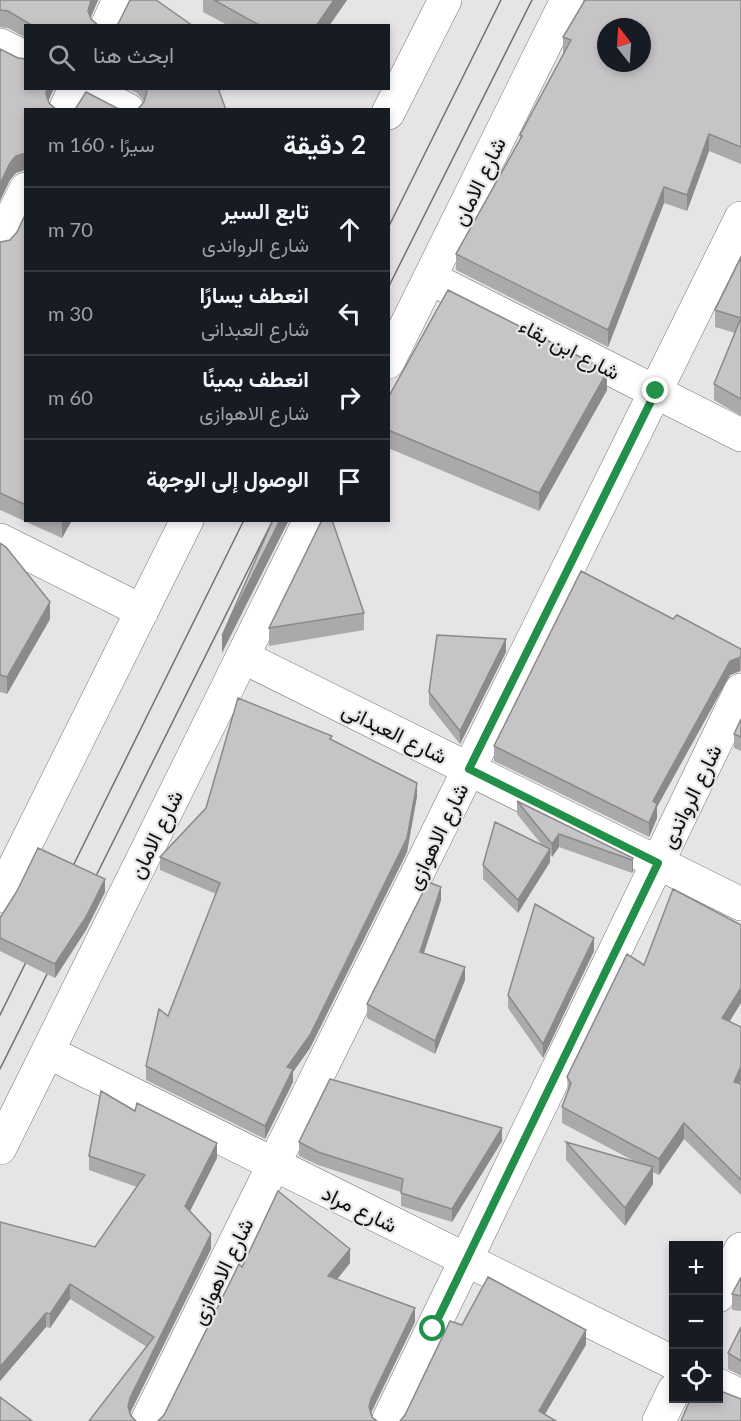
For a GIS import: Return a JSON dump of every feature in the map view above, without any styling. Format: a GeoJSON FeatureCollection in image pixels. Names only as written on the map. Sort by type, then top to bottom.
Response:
{"type":"FeatureCollection","features":[{"type":"Feature","properties":{"kind":"street"},"geometry":{"type":"LineString","coordinates":[[108,24],[119,0]]}},
{"type":"Feature","properties":{"kind":"street"},"geometry":{"type":"LineString","coordinates":[[390,109],[445,0]]}},
{"type":"Feature","properties":{"kind":"street","name":"شارع الامان"},"geometry":{"type":"LineString","coordinates":[[390,358],[567,0]]}},
{"type":"Feature","properties":{"kind":"street"},"geometry":{"type":"LineString","coordinates":[[0,45],[24,57]]}},
{"type":"Feature","properties":{"kind":"street"},"geometry":{"type":"LineString","coordinates":[[66,108],[74,90]]}},
{"type":"Feature","properties":{"kind":"street"},"geometry":{"type":"LineString","coordinates":[[90,90],[124,108]]}},
{"type":"Feature","properties":{"kind":"street"},"geometry":{"type":"LineString","coordinates":[[0,241],[24,193]]}},
{"type":"Feature","properties":{"kind":"street","name":"شارع الاهوازى"},"geometry":{"type":"LineString","coordinates":[[147,1421],[741,218]]}},
{"type":"Feature","properties":{"kind":"street","name":"شارع ابن بقاء"},"geometry":{"type":"LineString","coordinates":[[430,278],[741,435]]}},
{"type":"Feature","properties":{"kind":"street"},"geometry":{"type":"LineString","coordinates":[[0,896],[186,522]]}},
{"type":"Feature","properties":{"kind":"street","name":"شارع الامان"},"geometry":{"type":"LineString","coordinates":[[0,1148],[309,522]]}},
{"type":"Feature","properties":{"kind":"street"},"geometry":{"type":"LineString","coordinates":[[0,540],[142,611]]}},
{"type":"Feature","properties":{"kind":"street","name":"شارع العبدانى"},"geometry":{"type":"LineString","coordinates":[[243,657],[741,904]]}},
{"type":"Feature","properties":{"kind":"street","name":"شارع الرواندى"},"geometry":{"type":"LineString","coordinates":[[388,1421],[741,690]]}},
{"type":"Feature","properties":{"kind":"street","name":"شارع مراد"},"geometry":{"type":"LineString","coordinates":[[48,1052],[669,1361]]}},
{"type":"Feature","properties":{"kind":"street"},"geometry":{"type":"LineString","coordinates":[[718,1295],[741,1249]]}},
{"type":"Feature","properties":{"kind":"street"},"geometry":{"type":"LineString","coordinates":[[723,1387],[741,1396]]}},
{"type":"Feature","properties":{"kind":"street"},"geometry":{"type":"LineString","coordinates":[[659,1421],[669,1400]]}},
{"type":"Feature","properties":{"kind":"building"},"geometry":{"type":"Polygon","coordinates":[[[0,0],[91,0],[88,11],[91,19],[97,24],[30,24],[8,11],[0,10],[0,0]]]}},
{"type":"Feature","properties":{"kind":"building"},"geometry":{"type":"Polygon","coordinates":[[[130,0],[156,0],[190,24],[118,24],[130,0]]]}},
{"type":"Feature","properties":{"kind":"building"},"geometry":{"type":"Polygon","coordinates":[[[214,0],[334,0],[317,24],[257,24],[214,0]]]}},
{"type":"Feature","properties":{"kind":"building"},"geometry":{"type":"Polygon","coordinates":[[[585,0],[741,0],[741,147],[709,134],[687,195],[664,187],[608,330],[456,254],[522,136],[520,135],[571,40],[563,37],[585,0]]]}},
{"type":"Feature","properties":{"kind":"building"},"geometry":{"type":"Polygon","coordinates":[[[0,49],[24,59],[24,90],[47,90],[49,103],[55,108],[24,108],[24,154],[16,156],[10,163],[0,184],[0,49]]]}},
{"type":"Feature","properties":{"kind":"building"},"geometry":{"type":"Polygon","coordinates":[[[219,90],[225,108],[139,108],[144,102],[147,91],[219,90]]]}},
{"type":"Feature","properties":{"kind":"building"},"geometry":{"type":"Polygon","coordinates":[[[86,92],[116,108],[76,108],[86,92]]]}},
{"type":"Feature","properties":{"kind":"building"},"geometry":{"type":"Polygon","coordinates":[[[24,217],[24,504],[0,493],[0,242],[10,240],[24,217]]]}},
{"type":"Feature","properties":{"kind":"building"},"geometry":{"type":"Polygon","coordinates":[[[741,257],[741,318],[715,310],[741,257]]]}},
{"type":"Feature","properties":{"kind":"building"},"geometry":{"type":"Polygon","coordinates":[[[448,290],[594,364],[593,367],[607,372],[539,493],[390,431],[390,394],[448,290]]]}},
{"type":"Feature","properties":{"kind":"building"},"geometry":{"type":"Polygon","coordinates":[[[741,318],[741,399],[714,384],[741,318]]]}},
{"type":"Feature","properties":{"kind":"building"},"geometry":{"type":"Polygon","coordinates":[[[272,522],[279,522],[222,636],[272,522]]]}},
{"type":"Feature","properties":{"kind":"building"},"geometry":{"type":"Polygon","coordinates":[[[321,522],[333,522],[364,613],[269,628],[321,522]]]}},
{"type":"Feature","properties":{"kind":"building"},"geometry":{"type":"Polygon","coordinates":[[[0,543],[6,547],[50,602],[7,677],[0,675],[0,543]]]}},
{"type":"Feature","properties":{"kind":"building"},"geometry":{"type":"Polygon","coordinates":[[[581,571],[673,619],[677,615],[741,649],[741,657],[730,661],[653,801],[657,804],[649,823],[494,746],[581,571]]]}},
{"type":"Feature","properties":{"kind":"building"},"geometry":{"type":"Polygon","coordinates":[[[437,635],[506,639],[460,731],[429,692],[437,635]]]}},
{"type":"Feature","properties":{"kind":"building"},"geometry":{"type":"Polygon","coordinates":[[[238,698],[332,736],[330,739],[417,783],[407,838],[310,1035],[287,1067],[293,1069],[265,1126],[146,1066],[159,1009],[168,1016],[220,883],[160,857],[206,808],[238,698]]]}},
{"type":"Feature","properties":{"kind":"building"},"geometry":{"type":"Polygon","coordinates":[[[741,719],[741,737],[734,734],[741,719]]]}},
{"type":"Feature","properties":{"kind":"building"},"geometry":{"type":"Polygon","coordinates":[[[517,801],[633,858],[632,860],[559,834],[552,844],[517,801]]]}},
{"type":"Feature","properties":{"kind":"building"},"geometry":{"type":"Polygon","coordinates":[[[495,822],[550,849],[518,900],[483,865],[495,822]]]}},
{"type":"Feature","properties":{"kind":"building"},"geometry":{"type":"Polygon","coordinates":[[[38,848],[105,879],[86,917],[55,964],[0,938],[0,918],[17,891],[38,848]]]}},
{"type":"Feature","properties":{"kind":"building"},"geometry":{"type":"Polygon","coordinates":[[[428,882],[441,887],[420,952],[465,967],[435,1041],[367,1004],[428,882]]]}},
{"type":"Feature","properties":{"kind":"building"},"geometry":{"type":"Polygon","coordinates":[[[673,889],[741,925],[741,988],[722,1018],[741,1027],[741,1066],[734,1082],[741,1084],[741,1180],[684,1123],[659,1159],[562,1107],[571,1083],[567,1077],[627,954],[644,965],[673,889]]]}},
{"type":"Feature","properties":{"kind":"building"},"geometry":{"type":"Polygon","coordinates":[[[535,904],[594,938],[543,1044],[508,995],[535,904]]]}},
{"type":"Feature","properties":{"kind":"building"},"geometry":{"type":"Polygon","coordinates":[[[330,1079],[502,1128],[452,1209],[401,1193],[403,1179],[318,1152],[299,1142],[330,1079]]]}},
{"type":"Feature","properties":{"kind":"building"},"geometry":{"type":"Polygon","coordinates":[[[101,1091],[135,1111],[137,1103],[217,1143],[185,1206],[211,1234],[130,1398],[128,1407],[131,1416],[136,1421],[89,1421],[154,1337],[70,1284],[50,1314],[46,1313],[0,1367],[0,1222],[95,1247],[145,1175],[89,1156],[101,1091]]]}},
{"type":"Feature","properties":{"kind":"building"},"geometry":{"type":"Polygon","coordinates":[[[566,1142],[653,1167],[625,1208],[566,1142]]]}},
{"type":"Feature","properties":{"kind":"building"},"geometry":{"type":"Polygon","coordinates":[[[278,1191],[350,1249],[328,1276],[415,1308],[371,1399],[369,1407],[372,1417],[377,1421],[158,1421],[164,1415],[239,1264],[242,1267],[278,1191]]]}},
{"type":"Feature","properties":{"kind":"building"},"geometry":{"type":"Polygon","coordinates":[[[488,1277],[586,1330],[539,1411],[556,1421],[400,1421],[450,1321],[462,1325],[488,1277]]]}},
{"type":"Feature","properties":{"kind":"building"},"geometry":{"type":"Polygon","coordinates":[[[741,1277],[741,1296],[732,1294],[741,1277]]]}},
{"type":"Feature","properties":{"kind":"building"},"geometry":{"type":"Polygon","coordinates":[[[741,1327],[741,1361],[728,1353],[741,1327]]]}},
{"type":"Feature","properties":{"kind":"building"},"geometry":{"type":"Polygon","coordinates":[[[723,1392],[741,1399],[741,1421],[681,1421],[689,1403],[723,1403],[723,1392]]]}},
{"type":"Feature","properties":{"kind":"building"},"geometry":{"type":"Polygon","coordinates":[[[0,1397],[32,1421],[0,1421],[0,1397]]]}},
{"type":"Feature","properties":{"kind":"tram line"},"geometry":{"type":"LineString","coordinates":[[390,224],[501,0]]}},
{"type":"Feature","properties":{"kind":"tram line"},"geometry":{"type":"LineString","coordinates":[[390,284],[532,0]]}},
{"type":"Feature","properties":{"kind":"tram line"},"geometry":{"type":"LineString","coordinates":[[67,878],[243,522]]}},
{"type":"Feature","properties":{"kind":"tram line"},"geometry":{"type":"LineString","coordinates":[[90,888],[272,522]]}},
{"type":"Feature","properties":{"kind":"tram line"},"geometry":{"type":"LineString","coordinates":[[0,1015],[33,948]]}},
{"type":"Feature","properties":{"kind":"tram line"},"geometry":{"type":"LineString","coordinates":[[0,1069],[55,958]]}},
{"type":"Feature","properties":{"kind":"route"},"geometry":{"type":"LineString","coordinates":[[433,1329],[658,863],[469,769],[656,391]]}}]}
